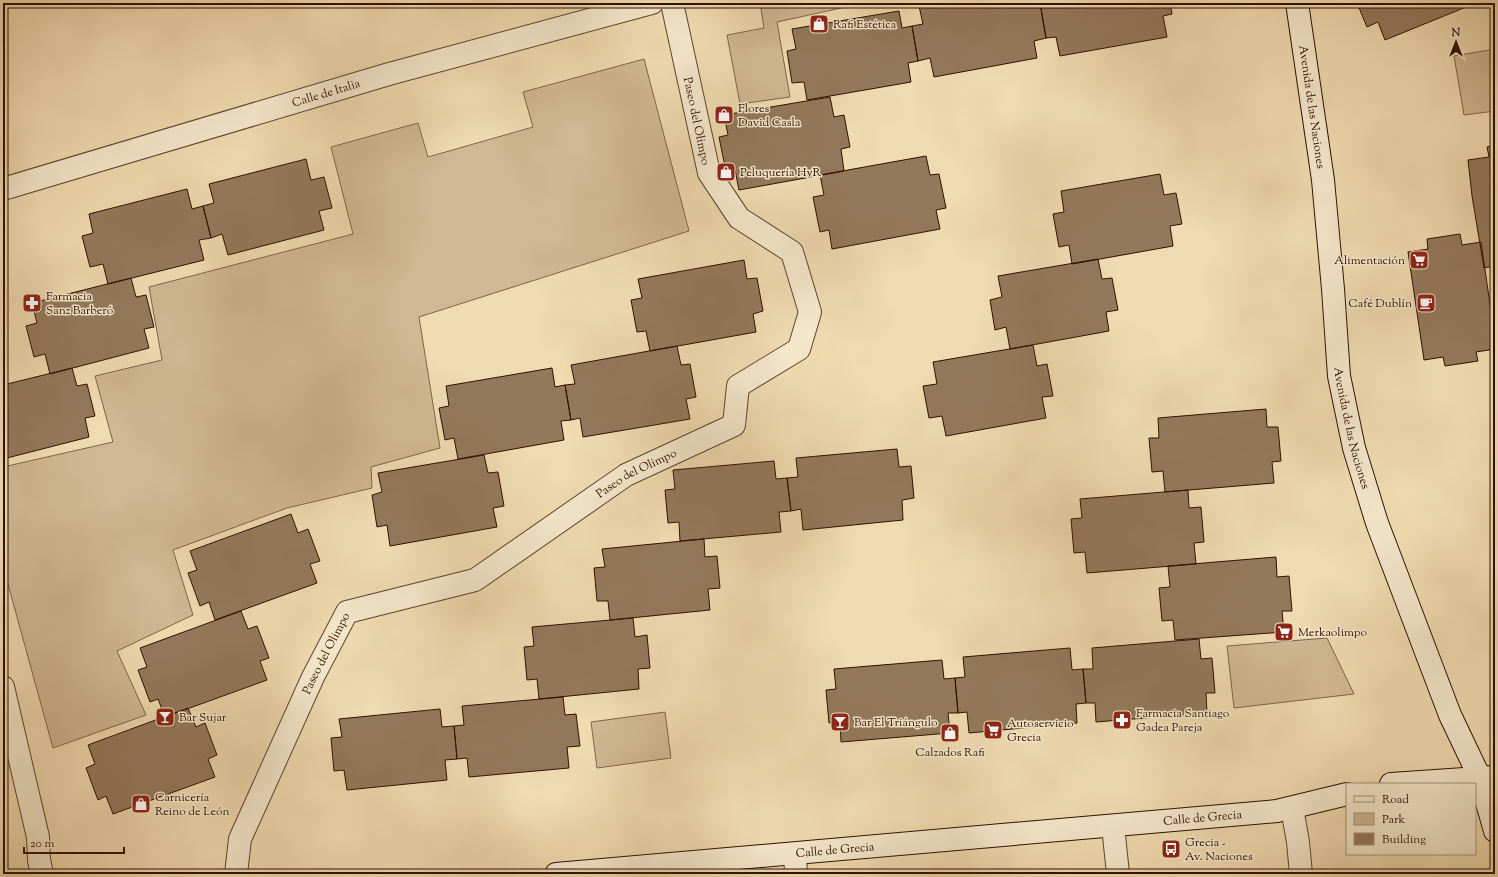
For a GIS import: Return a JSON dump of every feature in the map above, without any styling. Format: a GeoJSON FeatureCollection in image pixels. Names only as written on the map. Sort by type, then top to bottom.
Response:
{"type":"FeatureCollection","features":[{"type":"Feature","properties":{"kind":"street","name":"Calle de Italia"},"geometry":{"type":"LineString","coordinates":[[3,189],[389,74],[652,3]]}},
{"type":"Feature","properties":{"kind":"street","name":"Paseo del Olimpo"},"geometry":{"type":"LineString","coordinates":[[236,874],[240,839],[313,677],[347,612],[475,580],[626,474],[734,425],[738,386],[799,349],[810,312],[792,252],[739,218],[709,173],[672,3]]}},
{"type":"Feature","properties":{"kind":"street","name":"Avenida de las Naciones"},"geometry":{"type":"LineString","coordinates":[[1297,3],[1322,180],[1333,289],[1339,376],[1354,448],[1376,523],[1450,715],[1487,778],[1495,831]]}},
{"type":"Feature","properties":{"kind":"street"},"geometry":{"type":"LineString","coordinates":[[3,687],[38,838],[39,860],[42,874]]}},
{"type":"Feature","properties":{"kind":"street"},"geometry":{"type":"LineString","coordinates":[[1406,783],[1487,778]]}},
{"type":"Feature","properties":{"kind":"street","name":"Calle de Grecia"},"geometry":{"type":"LineString","coordinates":[[556,874],[795,864],[1113,826],[1277,811],[1346,794]]}},
{"type":"Feature","properties":{"kind":"street"},"geometry":{"type":"LineString","coordinates":[[1292,808],[1298,842],[1300,874]]}},
{"type":"Feature","properties":{"kind":"street"},"geometry":{"type":"LineString","coordinates":[[1113,826],[1118,874]]}},
{"type":"Feature","properties":{"kind":"green space"},"geometry":{"type":"Polygon","coordinates":[[[760,3],[864,3],[777,22],[790,97],[740,104],[727,35],[764,28],[760,3]]]}},
{"type":"Feature","properties":{"kind":"green space"},"geometry":{"type":"Polygon","coordinates":[[[1495,49],[1495,111],[1464,115],[1454,56],[1495,49]]]}},
{"type":"Feature","properties":{"kind":"green space"},"geometry":{"type":"Polygon","coordinates":[[[644,59],[689,231],[419,317],[440,448],[371,467],[372,488],[287,508],[173,550],[193,615],[117,651],[146,715],[53,748],[3,566],[3,467],[113,442],[95,376],[162,360],[149,287],[353,234],[331,147],[418,123],[428,157],[533,127],[523,92],[644,59]]]}},
{"type":"Feature","properties":{"kind":"green space"},"geometry":{"type":"Polygon","coordinates":[[[1327,638],[1354,694],[1234,708],[1227,646],[1327,638]]]}},
{"type":"Feature","properties":{"kind":"green space"},"geometry":{"type":"Polygon","coordinates":[[[665,712],[671,758],[597,768],[591,722],[665,712]]]}},
{"type":"Feature","properties":{"kind":"building"},"geometry":{"type":"Polygon","coordinates":[[[937,3],[1040,3],[1046,38],[1034,41],[1037,58],[934,77],[930,58],[918,61],[912,26],[923,24],[919,6],[937,3]]]}},
{"type":"Feature","properties":{"kind":"building"},"geometry":{"type":"Polygon","coordinates":[[[1040,3],[1170,3],[1172,14],[1163,16],[1167,37],[1060,56],[1056,37],[1046,38],[1040,3]]]}},
{"type":"Feature","properties":{"kind":"building"},"geometry":{"type":"Polygon","coordinates":[[[1357,3],[1476,3],[1385,40],[1378,22],[1367,27],[1357,3]]]}},
{"type":"Feature","properties":{"kind":"building"},"geometry":{"type":"Polygon","coordinates":[[[899,11],[902,28],[912,26],[918,61],[908,63],[911,82],[807,100],[804,82],[792,83],[787,51],[796,49],[792,29],[899,11]]]}},
{"type":"Feature","properties":{"kind":"building"},"geometry":{"type":"Polygon","coordinates":[[[830,97],[834,117],[844,115],[850,147],[841,149],[844,171],[739,190],[735,170],[726,172],[719,137],[728,135],[724,115],[830,97]]]}},
{"type":"Feature","properties":{"kind":"building"},"geometry":{"type":"Polygon","coordinates":[[[1495,145],[1495,266],[1484,268],[1472,196],[1468,160],[1489,157],[1487,147],[1495,145]]]}},
{"type":"Feature","properties":{"kind":"building"},"geometry":{"type":"Polygon","coordinates":[[[926,156],[930,175],[939,174],[946,208],[936,210],[940,229],[832,249],[829,230],[820,232],[813,197],[824,195],[820,175],[926,156]]]}},
{"type":"Feature","properties":{"kind":"building"},"geometry":{"type":"Polygon","coordinates":[[[306,159],[311,180],[324,177],[332,208],[319,211],[324,230],[228,255],[222,234],[211,238],[203,206],[214,203],[209,184],[306,159]]]}},
{"type":"Feature","properties":{"kind":"building"},"geometry":{"type":"Polygon","coordinates":[[[1160,174],[1164,195],[1176,193],[1182,224],[1170,226],[1173,246],[1072,264],[1069,245],[1059,247],[1053,214],[1064,212],[1061,191],[1160,174]]]}},
{"type":"Feature","properties":{"kind":"building"},"geometry":{"type":"Polygon","coordinates":[[[187,189],[192,209],[203,206],[211,238],[199,240],[204,260],[108,284],[103,264],[90,267],[82,236],[93,233],[89,214],[187,189]]]}},
{"type":"Feature","properties":{"kind":"building"},"geometry":{"type":"Polygon","coordinates":[[[1460,234],[1462,245],[1481,242],[1495,339],[1495,349],[1476,352],[1478,361],[1445,366],[1443,357],[1424,360],[1408,252],[1428,249],[1427,239],[1460,234]]]}},
{"type":"Feature","properties":{"kind":"building"},"geometry":{"type":"Polygon","coordinates":[[[1098,259],[1102,279],[1112,278],[1118,310],[1106,312],[1109,331],[1010,349],[1006,327],[995,330],[990,300],[1002,297],[998,276],[1098,259]]]}},
{"type":"Feature","properties":{"kind":"building"},"geometry":{"type":"Polygon","coordinates":[[[744,260],[747,279],[757,278],[763,311],[753,314],[756,332],[650,351],[646,331],[637,332],[631,300],[642,298],[638,279],[744,260]]]}},
{"type":"Feature","properties":{"kind":"building"},"geometry":{"type":"Polygon","coordinates":[[[131,278],[136,297],[146,295],[154,327],[144,329],[149,348],[50,374],[45,354],[34,357],[26,326],[37,323],[32,303],[131,278]]]}},
{"type":"Feature","properties":{"kind":"building"},"geometry":{"type":"Polygon","coordinates":[[[1033,345],[1037,366],[1047,364],[1053,396],[1042,397],[1046,418],[946,436],[942,416],[929,418],[923,386],[937,384],[933,362],[1033,345]]]}},
{"type":"Feature","properties":{"kind":"building"},"geometry":{"type":"Polygon","coordinates":[[[677,346],[681,365],[690,364],[696,397],[686,399],[690,419],[583,437],[580,418],[571,420],[565,385],[575,384],[571,365],[677,346]]]}},
{"type":"Feature","properties":{"kind":"building"},"geometry":{"type":"Polygon","coordinates":[[[72,368],[77,386],[87,384],[95,416],[85,418],[89,437],[3,459],[3,385],[72,368]]]}},
{"type":"Feature","properties":{"kind":"building"},"geometry":{"type":"Polygon","coordinates":[[[552,368],[555,387],[565,385],[571,420],[561,421],[564,440],[458,459],[454,438],[445,440],[439,408],[449,406],[446,386],[552,368]]]}},
{"type":"Feature","properties":{"kind":"building"},"geometry":{"type":"Polygon","coordinates":[[[1266,409],[1267,427],[1278,427],[1281,461],[1272,462],[1274,483],[1165,492],[1163,471],[1152,472],[1149,438],[1159,438],[1158,418],[1266,409]]]}},
{"type":"Feature","properties":{"kind":"building"},"geometry":{"type":"Polygon","coordinates":[[[897,449],[899,467],[911,466],[914,498],[902,500],[903,520],[803,530],[801,509],[791,511],[787,478],[798,477],[796,458],[897,449]]]}},
{"type":"Feature","properties":{"kind":"building"},"geometry":{"type":"Polygon","coordinates":[[[484,455],[488,473],[498,472],[504,506],[493,508],[497,527],[390,546],[387,525],[377,527],[372,495],[382,492],[378,473],[484,455]]]}},
{"type":"Feature","properties":{"kind":"building"},"geometry":{"type":"Polygon","coordinates":[[[774,461],[776,479],[787,478],[791,511],[779,512],[781,532],[680,541],[679,522],[668,523],[665,490],[675,489],[673,470],[774,461]]]}},
{"type":"Feature","properties":{"kind":"building"},"geometry":{"type":"Polygon","coordinates":[[[1188,490],[1189,508],[1201,507],[1204,542],[1194,543],[1196,564],[1087,573],[1085,552],[1074,553],[1071,519],[1082,518],[1080,499],[1188,490]]]}},
{"type":"Feature","properties":{"kind":"building"},"geometry":{"type":"Polygon","coordinates":[[[291,514],[298,533],[308,529],[320,561],[310,564],[317,583],[215,620],[209,602],[200,606],[188,573],[197,570],[190,551],[291,514]]]}},
{"type":"Feature","properties":{"kind":"building"},"geometry":{"type":"Polygon","coordinates":[[[704,539],[705,557],[717,556],[720,588],[708,589],[710,610],[610,620],[608,601],[597,601],[594,568],[605,567],[602,549],[704,539]]]}},
{"type":"Feature","properties":{"kind":"building"},"geometry":{"type":"Polygon","coordinates":[[[1276,557],[1277,577],[1289,576],[1292,611],[1282,611],[1284,632],[1175,640],[1173,620],[1162,621],[1159,588],[1170,587],[1168,566],[1276,557]]]}},
{"type":"Feature","properties":{"kind":"building"},"geometry":{"type":"Polygon","coordinates":[[[1495,576],[1495,593],[1490,577],[1495,576]]]}},
{"type":"Feature","properties":{"kind":"building"},"geometry":{"type":"Polygon","coordinates":[[[241,611],[248,629],[257,626],[269,658],[260,661],[267,680],[165,717],[158,699],[150,702],[138,670],[147,667],[140,648],[241,611]]]}},
{"type":"Feature","properties":{"kind":"building"},"geometry":{"type":"Polygon","coordinates":[[[633,618],[635,637],[647,635],[650,668],[638,669],[639,689],[539,699],[537,679],[527,680],[524,647],[534,646],[532,627],[633,618]]]}},
{"type":"Feature","properties":{"kind":"building"},"geometry":{"type":"Polygon","coordinates":[[[1199,639],[1201,659],[1212,658],[1215,693],[1206,693],[1207,713],[1096,722],[1095,703],[1086,703],[1083,669],[1093,669],[1092,648],[1199,639]]]}},
{"type":"Feature","properties":{"kind":"building"},"geometry":{"type":"Polygon","coordinates":[[[1070,648],[1072,670],[1083,669],[1086,703],[1076,704],[1077,723],[969,733],[967,712],[958,713],[955,678],[965,677],[963,657],[1070,648]]]}},
{"type":"Feature","properties":{"kind":"building"},"geometry":{"type":"Polygon","coordinates":[[[942,660],[944,679],[955,678],[958,713],[948,713],[950,733],[841,742],[840,722],[829,723],[826,690],[836,689],[834,669],[942,660]]]}},
{"type":"Feature","properties":{"kind":"building"},"geometry":{"type":"Polygon","coordinates":[[[563,697],[565,715],[576,714],[580,746],[567,747],[569,768],[469,777],[467,758],[457,759],[454,726],[464,725],[462,706],[563,697]]]}},
{"type":"Feature","properties":{"kind":"building"},"geometry":{"type":"Polygon","coordinates":[[[188,708],[196,727],[205,723],[217,755],[208,759],[215,777],[113,814],[106,796],[98,800],[86,768],[95,764],[88,745],[188,708]]]}},
{"type":"Feature","properties":{"kind":"building"},"geometry":{"type":"Polygon","coordinates":[[[440,709],[442,727],[454,726],[457,759],[445,760],[447,780],[347,790],[344,770],[334,771],[331,738],[342,737],[339,719],[440,709]]]}},
{"type":"Feature","properties":{"kind":"place","name":"Rafi Estética"},"geometry":{"type":"Point","coordinates":[819,24]}},
{"type":"Feature","properties":{"kind":"place","name":"Flores David Casla"},"geometry":{"type":"Point","coordinates":[724,115]}},
{"type":"Feature","properties":{"kind":"place","name":"Peluquería HyR"},"geometry":{"type":"Point","coordinates":[726,172]}},
{"type":"Feature","properties":{"kind":"place","name":"Alimentación"},"geometry":{"type":"Point","coordinates":[1419,260]}},
{"type":"Feature","properties":{"kind":"place","name":"Farmacia Sanz Barberó"},"geometry":{"type":"Point","coordinates":[32,303]}},
{"type":"Feature","properties":{"kind":"place","name":"Café Dublín"},"geometry":{"type":"Point","coordinates":[1426,303]}},
{"type":"Feature","properties":{"kind":"place","name":"Merkaolimpo"},"geometry":{"type":"Point","coordinates":[1284,632]}},
{"type":"Feature","properties":{"kind":"place","name":"Bar Sujar"},"geometry":{"type":"Point","coordinates":[165,717]}},
{"type":"Feature","properties":{"kind":"place","name":"Farmacia Santiago Gadea Pareja"},"geometry":{"type":"Point","coordinates":[1122,720]}},
{"type":"Feature","properties":{"kind":"place","name":"Bar El Triángulo"},"geometry":{"type":"Point","coordinates":[840,722]}},
{"type":"Feature","properties":{"kind":"place","name":"Autoservicio Grecia"},"geometry":{"type":"Point","coordinates":[993,730]}},
{"type":"Feature","properties":{"kind":"place","name":"Calzados Rafi"},"geometry":{"type":"Point","coordinates":[950,733]}},
{"type":"Feature","properties":{"kind":"place","name":"Carnicería Reino de León"},"geometry":{"type":"Point","coordinates":[141,804]}},
{"type":"Feature","properties":{"kind":"place","name":"Grecia - Av. Naciones"},"geometry":{"type":"Point","coordinates":[1171,849]}}]}
